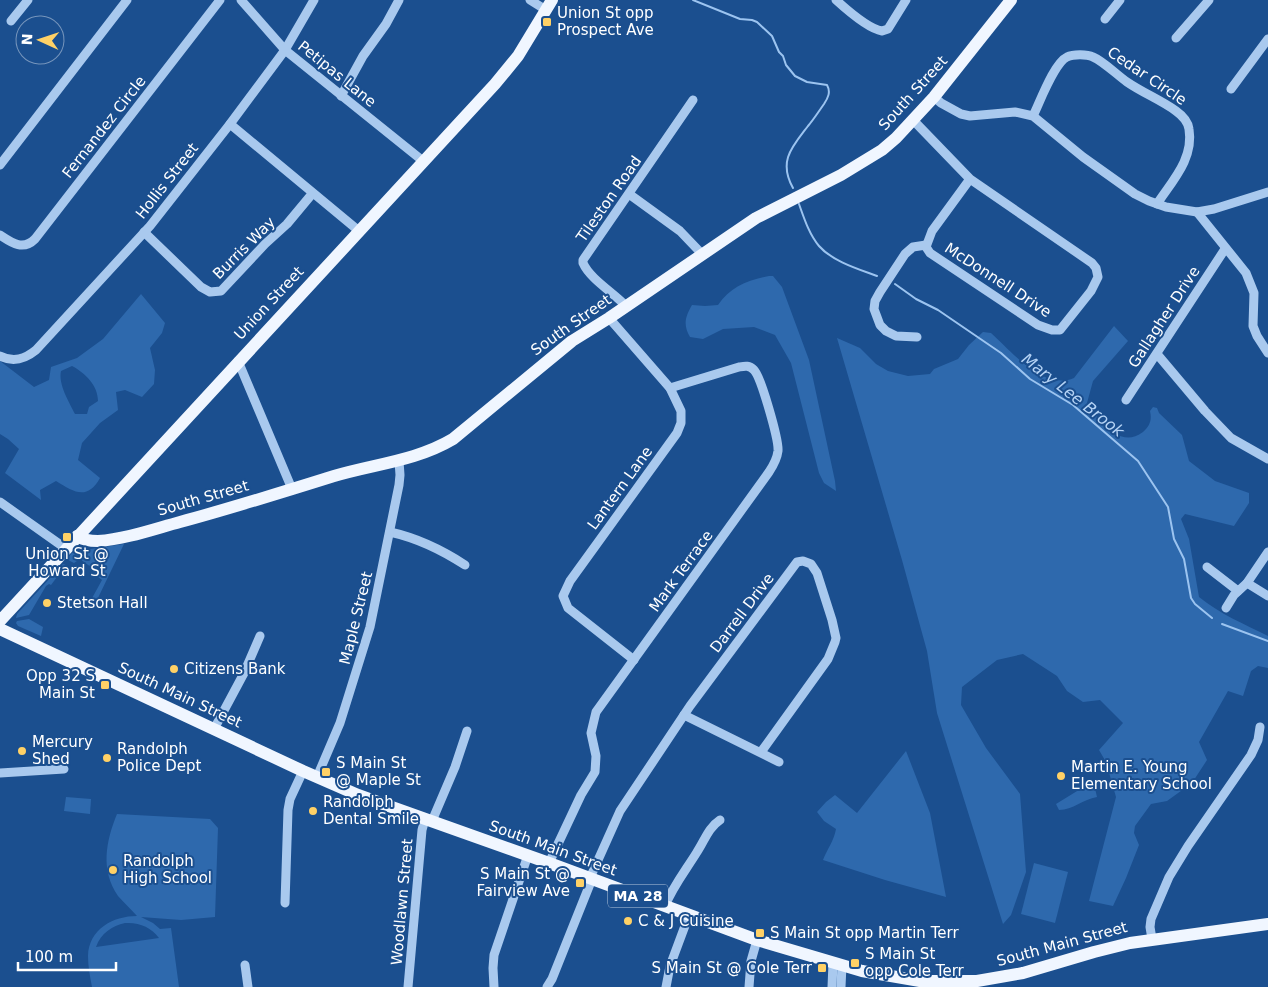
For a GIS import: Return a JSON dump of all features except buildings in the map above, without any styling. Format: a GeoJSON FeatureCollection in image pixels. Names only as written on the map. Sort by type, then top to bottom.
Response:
{"type":"FeatureCollection","features":[{"type":"Feature","properties":{"kind":"main road","name":"South Street"},"geometry":{"type":"LineString","coordinates":[[77,536],[90,541],[113,539],[187,520],[344,473],[399,461],[427,452],[453,439],[572,341],[756,218],[882,150],[896,138],[934,96],[1011,0]]}},
{"type":"Feature","properties":{"kind":"main road","name":"Union Street"},"geometry":{"type":"LineString","coordinates":[[0,621],[65,548],[507,71],[549,5]]}},
{"type":"Feature","properties":{"kind":"main road","name":"South Main Street"},"geometry":{"type":"LineString","coordinates":[[0,629],[358,795],[528,855],[757,940],[837,964],[911,983],[978,984],[1102,950],[1152,939],[1268,924]]}},
{"type":"Feature","properties":{"kind":"street"},"geometry":{"type":"LineString","coordinates":[[11,21],[28,0]]}},
{"type":"Feature","properties":{"kind":"street"},"geometry":{"type":"LineString","coordinates":[[0,165],[127,0]]}},
{"type":"Feature","properties":{"kind":"street","name":"Fernandez Circle"},"geometry":{"type":"LineString","coordinates":[[0,235],[18,245],[24,246],[30,244],[35,239],[220,0]]}},
{"type":"Feature","properties":{"kind":"street","name":"Petipas Lane"},"geometry":{"type":"LineString","coordinates":[[241,0],[285,50],[423,161]]}},
{"type":"Feature","properties":{"kind":"street","name":"Hollis Street"},"geometry":{"type":"LineString","coordinates":[[0,356],[10,360],[18,359],[36,350],[144,232],[230,124],[285,50],[314,0]]}},
{"type":"Feature","properties":{"kind":"street"},"geometry":{"type":"LineString","coordinates":[[341,96],[363,56],[386,24],[399,0]]}},
{"type":"Feature","properties":{"kind":"street"},"geometry":{"type":"LineString","coordinates":[[530,0],[549,5]]}},
{"type":"Feature","properties":{"kind":"street"},"geometry":{"type":"LineString","coordinates":[[836,0],[882,32],[888,29],[906,0]]}},
{"type":"Feature","properties":{"kind":"street"},"geometry":{"type":"LineString","coordinates":[[1106,19],[1120,0]]}},
{"type":"Feature","properties":{"kind":"street"},"geometry":{"type":"LineString","coordinates":[[1176,38],[1209,0]]}},
{"type":"Feature","properties":{"kind":"street"},"geometry":{"type":"LineString","coordinates":[[1231,89],[1268,39]]}},
{"type":"Feature","properties":{"kind":"street","name":"Cedar Circle"},"geometry":{"type":"LineString","coordinates":[[1033,116],[1058,65],[1067,57],[1078,55],[1093,57],[1129,84],[1178,112],[1186,120],[1189,128],[1188,154],[1182,168],[1157,204]]}},
{"type":"Feature","properties":{"kind":"street"},"geometry":{"type":"LineString","coordinates":[[934,96],[941,103],[961,114],[970,116],[1015,112],[1033,116],[1083,157],[1136,194],[1157,204],[1197,212],[1214,209],[1268,192]]}},
{"type":"Feature","properties":{"kind":"street","name":"Tileston Road"},"geometry":{"type":"LineString","coordinates":[[626,306],[588,272],[583,263],[585,257],[693,100]]}},
{"type":"Feature","properties":{"kind":"street","name":"McDonnell Drive"},"geometry":{"type":"LineString","coordinates":[[913,120],[970,179],[1092,262],[1098,276],[1092,291],[1060,330],[1052,330],[1038,325],[930,253],[926,245],[932,231],[970,179]]}},
{"type":"Feature","properties":{"kind":"street"},"geometry":{"type":"LineString","coordinates":[[230,124],[312,194],[359,231]]}},
{"type":"Feature","properties":{"kind":"street","name":"Burris Way"},"geometry":{"type":"LineString","coordinates":[[144,232],[201,287],[210,292],[221,291],[264,244],[287,224],[312,194]]}},
{"type":"Feature","properties":{"kind":"street"},"geometry":{"type":"LineString","coordinates":[[629,194],[680,231],[703,255]]}},
{"type":"Feature","properties":{"kind":"street"},"geometry":{"type":"LineString","coordinates":[[1197,212],[1246,273],[1254,293],[1253,326],[1268,353]]}},
{"type":"Feature","properties":{"kind":"street"},"geometry":{"type":"LineString","coordinates":[[917,337],[896,336],[886,331],[880,325],[874,309],[875,301],[880,292],[905,254],[913,247],[926,245]]}},
{"type":"Feature","properties":{"kind":"street","name":"Gallagher Drive"},"geometry":{"type":"LineString","coordinates":[[1126,400],[1226,249]]}},
{"type":"Feature","properties":{"kind":"street","name":"Lantern Lane"},"geometry":{"type":"LineString","coordinates":[[609,318],[670,388],[681,412],[682,419],[679,430],[570,582],[563,596],[568,608],[634,660]]}},
{"type":"Feature","properties":{"kind":"street"},"geometry":{"type":"LineString","coordinates":[[1157,354],[1209,416],[1231,438],[1268,459]]}},
{"type":"Feature","properties":{"kind":"street"},"geometry":{"type":"LineString","coordinates":[[238,361],[292,489]]}},
{"type":"Feature","properties":{"kind":"street","name":"Mark Terrace"},"geometry":{"type":"LineString","coordinates":[[549,863],[581,795],[595,772],[596,756],[591,732],[594,716],[769,472],[776,458],[778,450],[776,436],[760,383],[752,368],[739,367],[670,388]]}},
{"type":"Feature","properties":{"kind":"street","name":"Maple Street"},"geometry":{"type":"LineString","coordinates":[[317,777],[340,723],[367,636],[400,480],[399,461]]}},
{"type":"Feature","properties":{"kind":"street"},"geometry":{"type":"LineString","coordinates":[[0,502],[65,548]]}},
{"type":"Feature","properties":{"kind":"street"},"geometry":{"type":"LineString","coordinates":[[390,532],[406,535],[429,545],[465,565]]}},
{"type":"Feature","properties":{"kind":"street"},"geometry":{"type":"LineString","coordinates":[[1226,608],[1238,591],[1247,583],[1268,552]]}},
{"type":"Feature","properties":{"kind":"street","name":"Darrell Drive"},"geometry":{"type":"LineString","coordinates":[[547,987],[552,979],[591,878],[620,811],[684,715],[797,562],[803,561],[812,564],[816,573],[836,638],[828,659],[761,752]]}},
{"type":"Feature","properties":{"kind":"street"},"geometry":{"type":"LineString","coordinates":[[1207,568],[1238,591]]}},
{"type":"Feature","properties":{"kind":"street"},"geometry":{"type":"LineString","coordinates":[[1247,583],[1268,596]]}},
{"type":"Feature","properties":{"kind":"street"},"geometry":{"type":"LineString","coordinates":[[214,729],[244,673],[260,636]]}},
{"type":"Feature","properties":{"kind":"street"},"geometry":{"type":"LineString","coordinates":[[684,715],[779,762]]}},
{"type":"Feature","properties":{"kind":"street"},"geometry":{"type":"LineString","coordinates":[[1152,939],[1151,919],[1169,877],[1188,846],[1251,755],[1258,740],[1260,727]]}},
{"type":"Feature","properties":{"kind":"street","name":"Woodlawn Street"},"geometry":{"type":"LineString","coordinates":[[408,987],[422,830],[455,767],[466,731]]}},
{"type":"Feature","properties":{"kind":"street"},"geometry":{"type":"LineString","coordinates":[[0,773],[64,769]]}},
{"type":"Feature","properties":{"kind":"street"},"geometry":{"type":"LineString","coordinates":[[285,903],[288,810],[290,799],[303,771]]}},
{"type":"Feature","properties":{"kind":"street"},"geometry":{"type":"LineString","coordinates":[[665,906],[673,887],[699,850],[709,830],[720,820]]}},
{"type":"Feature","properties":{"kind":"street"},"geometry":{"type":"LineString","coordinates":[[494,987],[494,955],[528,855]]}},
{"type":"Feature","properties":{"kind":"street"},"geometry":{"type":"LineString","coordinates":[[666,987],[670,966],[689,915]]}},
{"type":"Feature","properties":{"kind":"street"},"geometry":{"type":"LineString","coordinates":[[749,987],[751,961],[757,940]]}},
{"type":"Feature","properties":{"kind":"street"},"geometry":{"type":"LineString","coordinates":[[832,987],[837,964]]}},
{"type":"Feature","properties":{"kind":"street"},"geometry":{"type":"LineString","coordinates":[[837,964],[841,987]]}},
{"type":"Feature","properties":{"kind":"street"},"geometry":{"type":"LineString","coordinates":[[245,966],[248,987]]}},
{"type":"Feature","properties":{"kind":"shaded area"},"geometry":{"type":"Polygon","coordinates":[[[773,276],[782,287],[809,360],[836,491],[824,483],[819,473],[791,363],[775,335],[754,327],[723,329],[703,339],[690,337],[686,329],[686,317],[692,305],[718,305],[728,293],[740,285],[773,276]]]}},
{"type":"Feature","properties":{"kind":"shaded area"},"geometry":{"type":"Polygon","coordinates":[[[141,294],[165,323],[162,333],[150,348],[155,370],[154,384],[142,397],[125,390],[116,392],[118,410],[100,423],[82,443],[78,460],[100,478],[90,490],[85,492],[74,491],[56,481],[40,490],[41,500],[5,473],[19,449],[0,434],[0,361],[34,387],[49,380],[51,367],[77,358],[103,339],[141,294]],[[72,366],[61,371],[61,382],[75,414],[87,414],[89,407],[98,401],[96,390],[90,380],[72,366]]]}},
{"type":"Feature","properties":{"kind":"shaded area"},"geometry":{"type":"Polygon","coordinates":[[[1114,326],[1128,341],[1093,381],[1087,403],[1111,431],[1126,437],[1134,437],[1143,432],[1150,423],[1150,411],[1153,407],[1157,408],[1159,413],[1182,435],[1189,461],[1215,481],[1249,493],[1249,503],[1234,526],[1185,514],[1181,519],[1189,539],[1199,597],[1224,614],[1268,636],[1268,668],[1258,666],[1251,671],[1243,696],[1228,691],[1199,742],[1207,760],[1192,783],[1167,801],[1151,804],[1135,826],[1134,833],[1139,845],[1113,906],[1089,901],[1116,797],[1106,762],[1099,750],[1123,723],[1100,700],[1083,702],[1067,691],[1057,676],[1023,654],[997,660],[962,687],[961,705],[986,748],[1020,794],[1026,872],[1011,915],[1003,924],[937,713],[927,651],[837,338],[860,348],[876,364],[888,371],[908,376],[930,374],[934,369],[958,359],[983,332],[991,333],[1029,368],[1051,379],[1063,381],[1074,378],[1114,326]]]}},
{"type":"Feature","properties":{"kind":"shaded area"},"geometry":{"type":"Polygon","coordinates":[[[124,544],[96,602],[91,600],[102,580],[97,576],[99,573],[80,559],[74,563],[66,559],[77,551],[124,544]]]}},
{"type":"Feature","properties":{"kind":"shaded area"},"geometry":{"type":"Polygon","coordinates":[[[63,564],[66,565],[51,585],[46,586],[29,615],[16,618],[17,614],[63,564]]]}},
{"type":"Feature","properties":{"kind":"shaded area"},"geometry":{"type":"Polygon","coordinates":[[[29,619],[43,627],[41,636],[18,626],[16,623],[17,621],[29,619]]]}},
{"type":"Feature","properties":{"kind":"shaded area"},"geometry":{"type":"Polygon","coordinates":[[[906,751],[930,813],[946,897],[823,860],[836,829],[824,821],[817,812],[835,795],[857,813],[906,751]]]}},
{"type":"Feature","properties":{"kind":"shaded area"},"geometry":{"type":"Polygon","coordinates":[[[1093,780],[1097,797],[1064,810],[1059,810],[1056,804],[1082,788],[1086,788],[1085,782],[1093,780]]]}},
{"type":"Feature","properties":{"kind":"shaded area"},"geometry":{"type":"Polygon","coordinates":[[[66,797],[91,799],[90,814],[64,811],[66,797]]]}},
{"type":"Feature","properties":{"kind":"shaded area"},"geometry":{"type":"Polygon","coordinates":[[[117,814],[210,819],[218,828],[215,917],[181,920],[141,917],[160,929],[171,928],[179,987],[92,987],[88,956],[93,938],[104,926],[119,918],[137,916],[118,896],[112,886],[107,866],[108,845],[117,814]],[[120,924],[111,928],[101,938],[96,947],[159,938],[148,928],[140,924],[120,924]]]}},
{"type":"Feature","properties":{"kind":"shaded area"},"geometry":{"type":"Polygon","coordinates":[[[1034,863],[1068,872],[1055,923],[1021,914],[1034,863]]]}},
{"type":"Feature","properties":{"kind":"waterway","name":"Mary Lee Brook"},"geometry":{"type":"LineString","coordinates":[[693,0],[740,19],[757,22],[772,36],[786,65],[795,76],[807,82],[827,85],[829,93],[827,99],[789,155],[787,170],[793,188]]}},
{"type":"Feature","properties":{"kind":"waterway","name":"Mary Lee Brook"},"geometry":{"type":"LineString","coordinates":[[799,204],[812,236],[824,251],[846,264],[877,276]]}},
{"type":"Feature","properties":{"kind":"waterway","name":"Mary Lee Brook"},"geometry":{"type":"LineString","coordinates":[[895,284],[916,299],[938,310],[1001,353],[1030,379],[1073,405],[1138,461],[1168,507],[1174,539],[1184,559],[1191,598],[1195,604],[1212,618]]}},
{"type":"Feature","properties":{"kind":"waterway","name":"Mary Lee Brook"},"geometry":{"type":"LineString","coordinates":[[1222,624],[1268,641]]}},
{"type":"Feature","properties":{"kind":"place","name":"Union St opp Prospect Ave"},"geometry":{"type":"Point","coordinates":[547,22]}},
{"type":"Feature","properties":{"kind":"place","name":"Union St @ Howard St"},"geometry":{"type":"Point","coordinates":[67,537]}},
{"type":"Feature","properties":{"kind":"place","name":"Stetson Hall"},"geometry":{"type":"Point","coordinates":[47,603]}},
{"type":"Feature","properties":{"kind":"place","name":"Citizens Bank"},"geometry":{"type":"Point","coordinates":[174,669]}},
{"type":"Feature","properties":{"kind":"place","name":"Opp 32 S Main St"},"geometry":{"type":"Point","coordinates":[105,685]}},
{"type":"Feature","properties":{"kind":"place","name":"Mercury Shed"},"geometry":{"type":"Point","coordinates":[22,751]}},
{"type":"Feature","properties":{"kind":"place","name":"Randolph Police Dept"},"geometry":{"type":"Point","coordinates":[107,758]}},
{"type":"Feature","properties":{"kind":"place","name":"S Main St @ Maple St"},"geometry":{"type":"Point","coordinates":[326,772]}},
{"type":"Feature","properties":{"kind":"place","name":"Martin E. Young Elementary School"},"geometry":{"type":"Point","coordinates":[1061,776]}},
{"type":"Feature","properties":{"kind":"place","name":"Randolph Dental Smile"},"geometry":{"type":"Point","coordinates":[313,811]}},
{"type":"Feature","properties":{"kind":"place","name":"Randolph High School"},"geometry":{"type":"Point","coordinates":[113,870]}},
{"type":"Feature","properties":{"kind":"place","name":"S Main St @ Fairview Ave"},"geometry":{"type":"Point","coordinates":[580,883]}},
{"type":"Feature","properties":{"kind":"place","name":"C & J Cuisine"},"geometry":{"type":"Point","coordinates":[628,921]}},
{"type":"Feature","properties":{"kind":"place","name":"S Main St opp Martin Terr"},"geometry":{"type":"Point","coordinates":[760,933]}},
{"type":"Feature","properties":{"kind":"place","name":"S Main St opp Cole Terr"},"geometry":{"type":"Point","coordinates":[855,963]}},
{"type":"Feature","properties":{"kind":"place","name":"S Main St @ Cole Terr"},"geometry":{"type":"Point","coordinates":[822,968]}}]}
